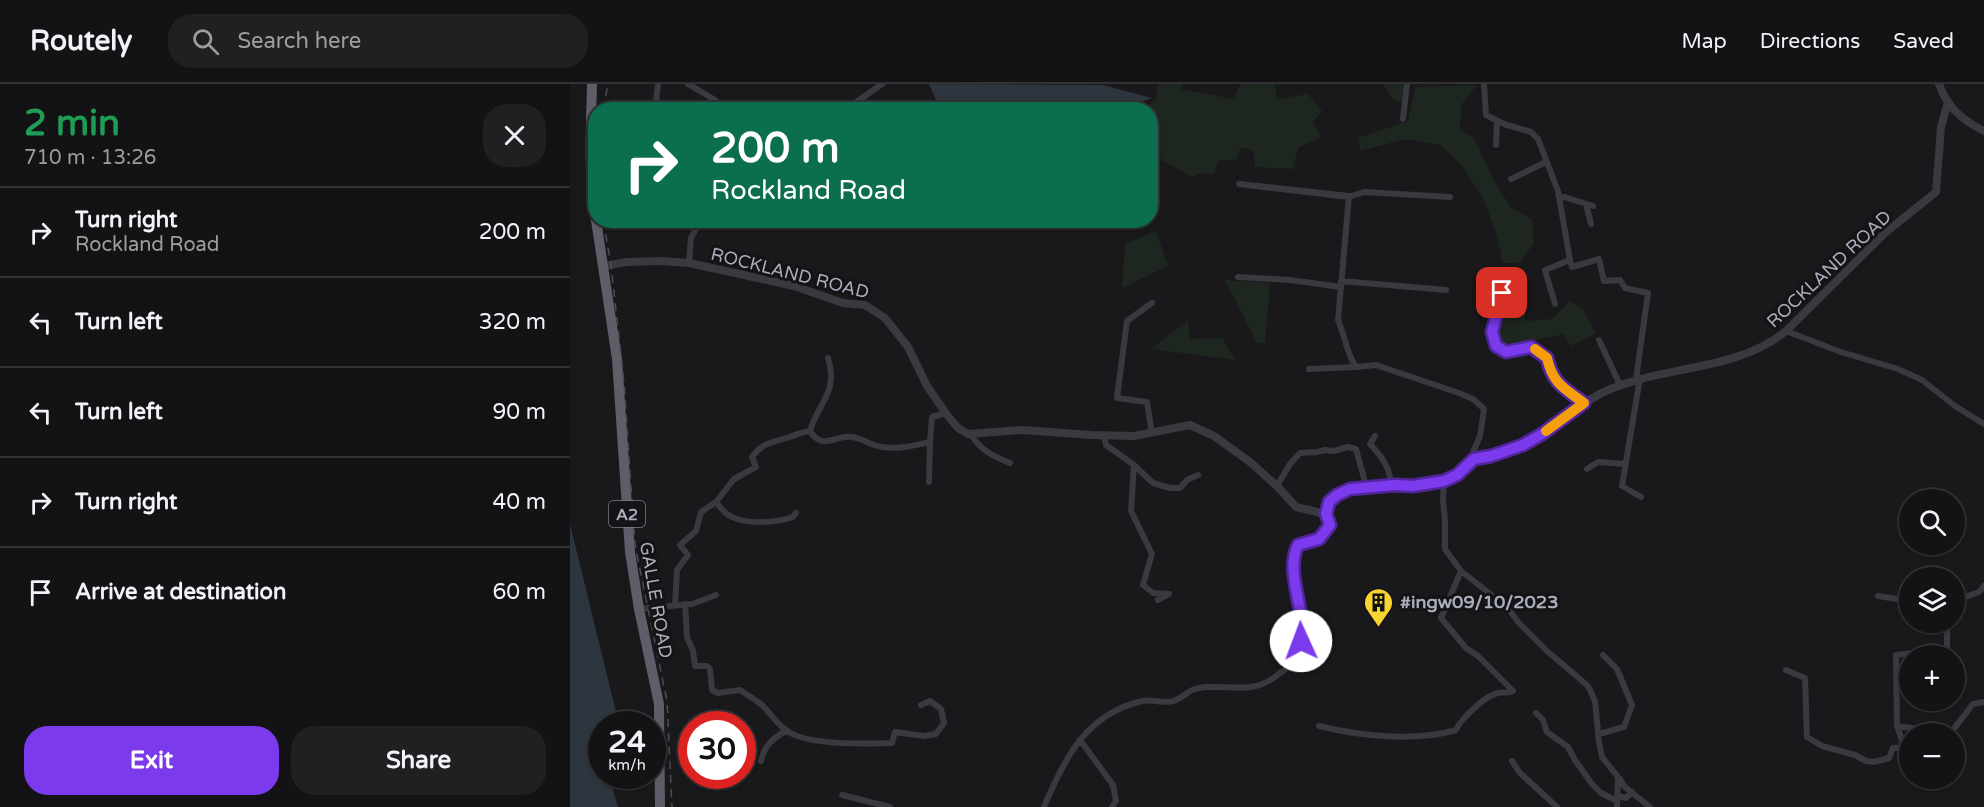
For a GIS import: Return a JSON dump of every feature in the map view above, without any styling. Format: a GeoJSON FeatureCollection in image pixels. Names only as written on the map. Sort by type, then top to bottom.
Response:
{"type":"FeatureCollection","features":[{"type":"Feature","properties":{"kind":"highway","name":"GALLE ROAD"},"geometry":{"type":"LineString","coordinates":[[592,84],[592,102]]}},
{"type":"Feature","properties":{"kind":"highway","name":"GALLE ROAD"},"geometry":{"type":"LineString","coordinates":[[598,228],[616,359],[630,552],[639,609],[659,704],[660,807]]}},
{"type":"Feature","properties":{"kind":"street"},"geometry":{"type":"LineString","coordinates":[[656,102],[658,84]]}},
{"type":"Feature","properties":{"kind":"street"},"geometry":{"type":"LineString","coordinates":[[688,84],[717,102]]}},
{"type":"Feature","properties":{"kind":"street"},"geometry":{"type":"LineString","coordinates":[[856,102],[882,84]]}},
{"type":"Feature","properties":{"kind":"street"},"geometry":{"type":"LineString","coordinates":[[1403,119],[1407,84]]}},
{"type":"Feature","properties":{"kind":"street"},"geometry":{"type":"LineString","coordinates":[[1484,84],[1486,115],[1531,132],[1538,139],[1558,195],[1572,267],[1599,259],[1604,281],[1620,280],[1625,288],[1648,293],[1622,486],[1641,497]]}},
{"type":"Feature","properties":{"kind":"street"},"geometry":{"type":"LineString","coordinates":[[1939,84],[1945,100],[1958,116],[1984,131]]}},
{"type":"Feature","properties":{"kind":"street","name":"ROCKLAND ROAD"},"geometry":{"type":"LineString","coordinates":[[1326,514],[1329,502],[1350,489],[1391,485],[1413,486],[1444,481],[1457,475],[1469,462],[1523,445],[1584,403],[1605,391],[1638,378],[1730,359],[1773,342],[1885,233],[1936,192],[1939,138],[1948,102]]}},
{"type":"Feature","properties":{"kind":"street"},"geometry":{"type":"LineString","coordinates":[[1496,145],[1497,121]]}},
{"type":"Feature","properties":{"kind":"street"},"geometry":{"type":"LineString","coordinates":[[1511,179],[1546,162]]}},
{"type":"Feature","properties":{"kind":"street"},"geometry":{"type":"LineString","coordinates":[[1349,196],[1239,184],[1349,197],[1364,192],[1450,198]]}},
{"type":"Feature","properties":{"kind":"street"},"geometry":{"type":"LineString","coordinates":[[1558,195],[1593,206]]}},
{"type":"Feature","properties":{"kind":"street"},"geometry":{"type":"LineString","coordinates":[[1349,196],[1338,320],[1345,336],[1350,359],[1356,367]]}},
{"type":"Feature","properties":{"kind":"street"},"geometry":{"type":"LineString","coordinates":[[1586,204],[1592,224]]}},
{"type":"Feature","properties":{"kind":"street"},"geometry":{"type":"LineString","coordinates":[[689,263],[691,238],[696,228]]}},
{"type":"Feature","properties":{"kind":"street"},"geometry":{"type":"LineString","coordinates":[[1555,303],[1545,270],[1570,260]]}},
{"type":"Feature","properties":{"kind":"street","name":"ROCKLAND ROAD"},"geometry":{"type":"LineString","coordinates":[[604,266],[627,262],[689,263],[794,286],[843,303],[865,305],[885,318],[908,347],[927,386],[946,413],[958,428],[971,435]]}},
{"type":"Feature","properties":{"kind":"street"},"geometry":{"type":"LineString","coordinates":[[1500,271],[1502,293],[1492,332],[1496,346],[1506,352],[1531,347],[1547,358],[1551,374],[1560,385],[1584,403]]}},
{"type":"Feature","properties":{"kind":"street"},"geometry":{"type":"LineString","coordinates":[[1238,277],[1446,290]]}},
{"type":"Feature","properties":{"kind":"street"},"geometry":{"type":"LineString","coordinates":[[1152,303],[1127,321],[1117,398],[1147,402],[1152,433]]}},
{"type":"Feature","properties":{"kind":"street"},"geometry":{"type":"LineString","coordinates":[[1786,331],[1841,352],[1898,369],[1922,380],[1955,406],[1984,424]]}},
{"type":"Feature","properties":{"kind":"street"},"geometry":{"type":"LineString","coordinates":[[1599,340],[1620,385]]}},
{"type":"Feature","properties":{"kind":"street"},"geometry":{"type":"LineString","coordinates":[[675,605],[677,570],[688,555],[680,545],[696,531],[701,512],[716,502],[734,479],[756,467],[752,457],[763,446],[772,440],[784,439],[810,430],[829,392],[831,369],[828,358]]}},
{"type":"Feature","properties":{"kind":"street"},"geometry":{"type":"LineString","coordinates":[[1309,369],[1376,365],[1459,393],[1479,403],[1484,409],[1480,436],[1469,462]]}},
{"type":"Feature","properties":{"kind":"street"},"geometry":{"type":"LineString","coordinates":[[930,482],[932,417],[946,413]]}},
{"type":"Feature","properties":{"kind":"street"},"geometry":{"type":"LineString","coordinates":[[971,435],[1023,430],[1134,436],[1190,425],[1205,430],[1250,462],[1296,507],[1326,514],[1330,525],[1319,539],[1298,545],[1293,554],[1301,641],[1290,665],[1270,682],[1252,688],[1193,688],[1173,701],[1143,701],[1102,718],[1080,740],[1059,771],[1044,807]]}},
{"type":"Feature","properties":{"kind":"street"},"geometry":{"type":"LineString","coordinates":[[810,430],[816,439],[828,442],[848,437],[875,445],[899,448],[930,442]]}},
{"type":"Feature","properties":{"kind":"street"},"geometry":{"type":"LineString","coordinates":[[971,435],[987,453],[1010,463]]}},
{"type":"Feature","properties":{"kind":"street"},"geometry":{"type":"LineString","coordinates":[[1104,436],[1106,446],[1134,465],[1153,483],[1170,488],[1180,488],[1187,480],[1198,475]]}},
{"type":"Feature","properties":{"kind":"street"},"geometry":{"type":"LineString","coordinates":[[1375,436],[1370,444],[1384,459],[1391,485]]}},
{"type":"Feature","properties":{"kind":"street"},"geometry":{"type":"LineString","coordinates":[[1277,486],[1290,464],[1300,453],[1334,451],[1348,447],[1356,449],[1367,489]]}},
{"type":"Feature","properties":{"kind":"street"},"geometry":{"type":"LineString","coordinates":[[1587,469],[1598,462],[1626,464]]}},
{"type":"Feature","properties":{"kind":"street"},"geometry":{"type":"LineString","coordinates":[[1134,465],[1131,511],[1152,554],[1143,585],[1154,593],[1169,594],[1158,600]]}},
{"type":"Feature","properties":{"kind":"street"},"geometry":{"type":"LineString","coordinates":[[1444,481],[1445,549],[1461,571],[1483,590],[1497,598],[1546,651],[1588,686],[1595,700],[1602,757],[1625,787],[1650,807]]}},
{"type":"Feature","properties":{"kind":"street"},"geometry":{"type":"LineString","coordinates":[[716,502],[732,518],[749,521],[786,520],[794,518],[796,513]]}},
{"type":"Feature","properties":{"kind":"street"},"geometry":{"type":"LineString","coordinates":[[1319,726],[1344,732],[1397,736],[1445,733],[1456,730],[1463,717],[1495,693],[1513,691],[1466,648],[1442,618],[1461,571]]}},
{"type":"Feature","properties":{"kind":"street"},"geometry":{"type":"LineString","coordinates":[[1965,598],[1981,594],[1984,586]]}},
{"type":"Feature","properties":{"kind":"street"},"geometry":{"type":"LineString","coordinates":[[639,609],[692,604],[716,595]]}},
{"type":"Feature","properties":{"kind":"street"},"geometry":{"type":"LineString","coordinates":[[1878,596],[1899,599]]}},
{"type":"Feature","properties":{"kind":"street"},"geometry":{"type":"LineString","coordinates":[[684,604],[687,637],[693,651],[695,666],[707,666],[710,669],[712,690],[718,693],[740,690],[760,704],[786,731],[797,736],[838,744],[892,743],[895,732],[924,736],[936,734],[944,723],[941,709],[930,701],[921,705]]}},
{"type":"Feature","properties":{"kind":"street"},"geometry":{"type":"LineString","coordinates":[[1786,670],[1805,678],[1807,737],[1822,746],[1874,762],[1889,758],[1893,748],[1901,748],[1902,740],[1897,726],[1896,655],[1947,649],[1947,633]]}},
{"type":"Feature","properties":{"kind":"street"},"geometry":{"type":"LineString","coordinates":[[1599,734],[1624,727],[1632,705],[1617,669],[1603,655]]}},
{"type":"Feature","properties":{"kind":"street"},"geometry":{"type":"LineString","coordinates":[[1897,726],[1938,732],[1953,730],[1973,704],[1984,702]]}},
{"type":"Feature","properties":{"kind":"street"},"geometry":{"type":"LineString","coordinates":[[1536,713],[1543,720],[1547,732],[1568,747],[1592,784],[1601,793],[1617,801],[1623,807]]}},
{"type":"Feature","properties":{"kind":"street"},"geometry":{"type":"LineString","coordinates":[[761,760],[768,745],[777,735],[786,731]]}},
{"type":"Feature","properties":{"kind":"street"},"geometry":{"type":"LineString","coordinates":[[1080,740],[1113,785],[1116,801],[1112,807]]}},
{"type":"Feature","properties":{"kind":"street"},"geometry":{"type":"LineString","coordinates":[[1512,761],[1520,773],[1557,807]]}},
{"type":"Feature","properties":{"kind":"street"},"geometry":{"type":"LineString","coordinates":[[1617,801],[1618,777]]}},
{"type":"Feature","properties":{"kind":"street"},"geometry":{"type":"LineString","coordinates":[[1617,801],[1626,798],[1632,792]]}},
{"type":"Feature","properties":{"kind":"street"},"geometry":{"type":"LineString","coordinates":[[842,795],[890,807]]}},
{"type":"Feature","properties":{"kind":"shaded area"},"geometry":{"type":"Polygon","coordinates":[[[929,84],[1103,85],[1152,98],[1141,102],[937,102],[929,84]]]}},
{"type":"Feature","properties":{"kind":"shaded area"},"geometry":{"type":"Polygon","coordinates":[[[1159,84],[1182,84],[1181,89],[1234,99],[1240,84],[1275,84],[1277,99],[1308,94],[1322,111],[1313,122],[1321,137],[1298,148],[1293,169],[1255,167],[1253,150],[1240,148],[1236,161],[1218,160],[1214,174],[1202,173],[1192,177],[1158,158],[1158,102],[1153,102],[1159,84]]]}},
{"type":"Feature","properties":{"kind":"shaded area"},"geometry":{"type":"Polygon","coordinates":[[[1383,84],[1405,84],[1402,102],[1393,100],[1383,84]]]}},
{"type":"Feature","properties":{"kind":"shaded area"},"geometry":{"type":"Polygon","coordinates":[[[1477,85],[1461,105],[1460,130],[1474,138],[1494,180],[1511,208],[1532,219],[1534,243],[1520,263],[1503,263],[1495,230],[1483,198],[1462,166],[1440,145],[1406,139],[1360,151],[1358,138],[1408,121],[1415,87],[1477,85]]]}},
{"type":"Feature","properties":{"kind":"shaded area"},"geometry":{"type":"Polygon","coordinates":[[[1156,231],[1168,266],[1122,288],[1125,244],[1156,231]]]}},
{"type":"Feature","properties":{"kind":"shaded area"},"geometry":{"type":"Polygon","coordinates":[[[1505,271],[1519,271],[1526,321],[1552,319],[1570,301],[1583,309],[1596,333],[1571,346],[1564,334],[1507,347],[1502,340],[1499,328],[1507,296],[1505,271]]]}},
{"type":"Feature","properties":{"kind":"shaded area"},"geometry":{"type":"Polygon","coordinates":[[[1225,280],[1270,283],[1265,343],[1257,343],[1225,280]]]}},
{"type":"Feature","properties":{"kind":"shaded area"},"geometry":{"type":"Polygon","coordinates":[[[1188,320],[1190,339],[1222,338],[1235,360],[1151,349],[1188,320]]]}},
{"type":"Feature","properties":{"kind":"shaded area"},"geometry":{"type":"Polygon","coordinates":[[[570,524],[616,711],[588,711],[588,789],[613,789],[618,807],[570,807],[570,524]]]}},
{"type":"Feature","properties":{"kind":"railway"},"geometry":{"type":"LineString","coordinates":[[605,102],[608,84]]}},
{"type":"Feature","properties":{"kind":"railway"},"geometry":{"type":"LineString","coordinates":[[604,228],[611,265],[624,383],[635,545],[667,701],[672,807]]}},
{"type":"Feature","properties":{"kind":"slow traffic"},"geometry":{"type":"LineString","coordinates":[[1535,349],[1547,358],[1551,374],[1560,385],[1584,403],[1546,431]]}},
{"type":"Feature","properties":{"kind":"place","name":"#ingw09/10/2023"},"geometry":{"type":"Point","coordinates":[1379,628]}},
{"type":"Feature","properties":{"kind":"route"},"geometry":{"type":"LineString","coordinates":[[1301,641],[1293,554],[1298,545],[1319,539],[1330,525],[1326,514],[1329,502],[1337,495],[1350,489],[1395,485],[1413,486],[1444,481],[1457,475],[1474,459],[1523,445],[1584,403],[1560,385],[1551,374],[1547,358],[1531,347],[1506,352],[1496,346],[1492,332],[1502,293]]}}]}
